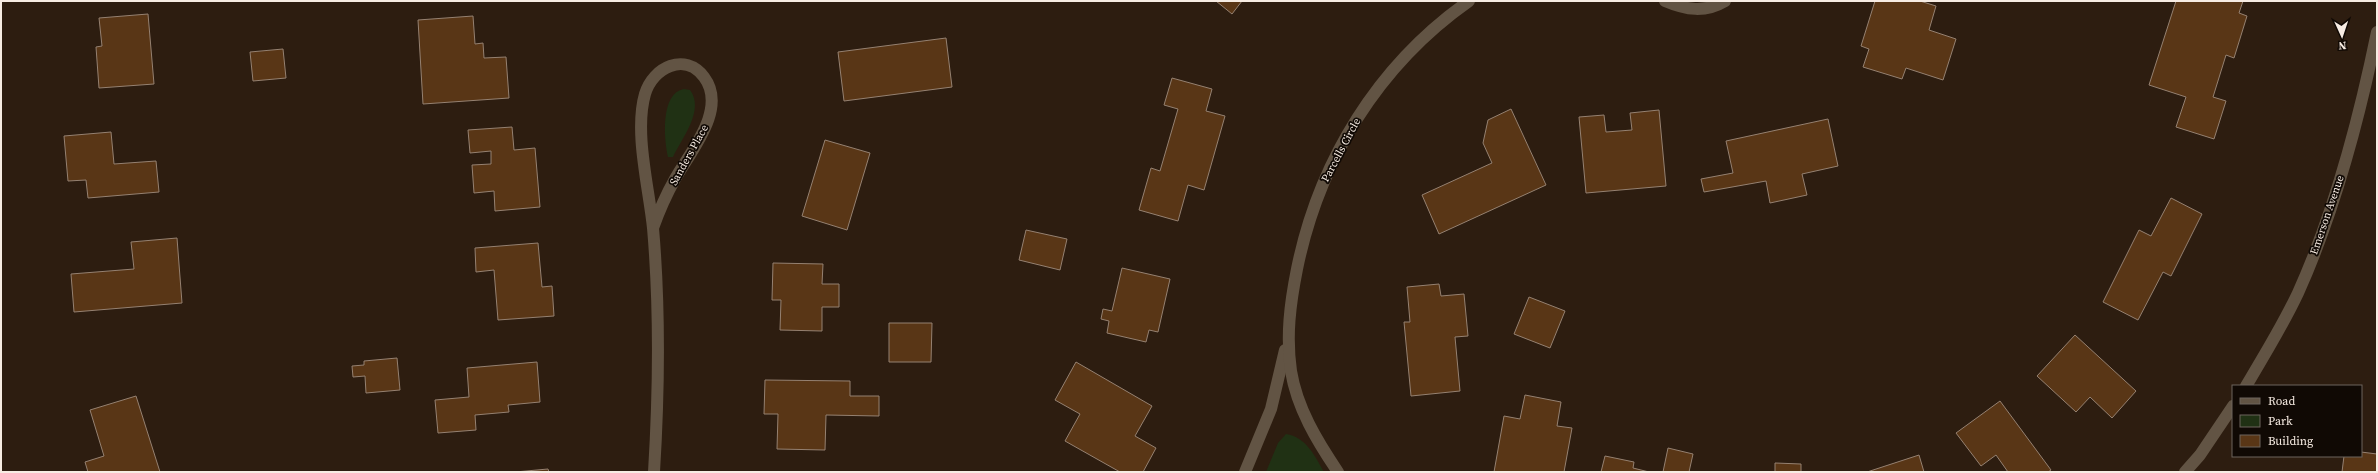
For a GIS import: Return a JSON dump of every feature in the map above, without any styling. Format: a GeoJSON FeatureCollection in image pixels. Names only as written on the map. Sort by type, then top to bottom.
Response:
{"type":"FeatureCollection","features":[{"type":"Feature","properties":{"kind":"street","name":"Parcells Circle"},"geometry":{"type":"LineString","coordinates":[[1245,472],[1270,409],[1288,339],[1292,298],[1304,239],[1327,174],[1345,137],[1368,102],[1408,53],[1432,30],[1469,1]]}},
{"type":"Feature","properties":{"kind":"street"},"geometry":{"type":"LineString","coordinates":[[1665,1],[1694,10],[1707,9],[1726,1]]}},
{"type":"Feature","properties":{"kind":"street","name":"Emerson Avenue"},"geometry":{"type":"LineString","coordinates":[[2247,385],[2288,313],[2323,230],[2348,149],[2377,32]]}},
{"type":"Feature","properties":{"kind":"street","name":"Sanders Place"},"geometry":{"type":"LineString","coordinates":[[653,228],[666,196],[699,139],[711,113],[711,94],[706,80],[697,69],[682,63],[672,64],[662,70],[649,85],[645,94],[643,153],[653,228],[659,348],[654,472]]}},
{"type":"Feature","properties":{"kind":"street","name":"Parcells Circle"},"geometry":{"type":"LineString","coordinates":[[1288,339],[1291,372],[1298,396],[1314,433],[1338,472]]}},
{"type":"Feature","properties":{"kind":"street"},"geometry":{"type":"LineString","coordinates":[[2185,472],[2200,455],[2232,407]]}},
{"type":"Feature","properties":{"kind":"street"},"geometry":{"type":"LineString","coordinates":[[2200,455],[2200,472]]}},
{"type":"Feature","properties":{"kind":"green space"},"geometry":{"type":"Polygon","coordinates":[[[684,89],[690,90],[694,98],[694,115],[673,157],[668,157],[665,140],[667,108],[676,92],[684,89]]]}},
{"type":"Feature","properties":{"kind":"green space"},"geometry":{"type":"Polygon","coordinates":[[[1286,434],[1299,439],[1309,448],[1324,472],[1266,472],[1278,443],[1286,434]]]}},
{"type":"Feature","properties":{"kind":"building"},"geometry":{"type":"Polygon","coordinates":[[[1216,1],[1242,1],[1232,14],[1216,1]]]}},
{"type":"Feature","properties":{"kind":"building"},"geometry":{"type":"Polygon","coordinates":[[[1875,1],[1920,1],[1936,6],[1929,30],[1956,39],[1943,80],[1906,68],[1902,79],[1863,67],[1869,49],[1861,46],[1875,1]]]}},
{"type":"Feature","properties":{"kind":"building"},"geometry":{"type":"Polygon","coordinates":[[[2176,1],[2243,1],[2239,13],[2247,16],[2234,58],[2226,55],[2213,97],[2226,101],[2214,139],[2176,127],[2186,97],[2149,85],[2176,1]]]}},
{"type":"Feature","properties":{"kind":"building"},"geometry":{"type":"Polygon","coordinates":[[[148,14],[154,84],[99,88],[96,47],[102,46],[99,18],[148,14]]]}},
{"type":"Feature","properties":{"kind":"building"},"geometry":{"type":"Polygon","coordinates":[[[473,16],[475,44],[483,43],[484,58],[506,57],[509,98],[423,104],[418,20],[473,16]]]}},
{"type":"Feature","properties":{"kind":"building"},"geometry":{"type":"Polygon","coordinates":[[[946,38],[952,87],[844,101],[838,52],[946,38]]]}},
{"type":"Feature","properties":{"kind":"building"},"geometry":{"type":"Polygon","coordinates":[[[283,49],[286,78],[253,81],[250,52],[283,49]]]}},
{"type":"Feature","properties":{"kind":"building"},"geometry":{"type":"Polygon","coordinates":[[[1172,78],[1212,89],[1206,111],[1225,116],[1204,190],[1188,185],[1178,221],[1139,210],[1151,168],[1160,171],[1178,109],[1164,105],[1172,78]]]}},
{"type":"Feature","properties":{"kind":"building"},"geometry":{"type":"Polygon","coordinates":[[[1511,109],[1546,185],[1439,234],[1422,195],[1492,163],[1483,143],[1488,120],[1511,109]]]}},
{"type":"Feature","properties":{"kind":"building"},"geometry":{"type":"Polygon","coordinates":[[[1659,110],[1666,186],[1586,193],[1579,117],[1604,115],[1606,132],[1632,130],[1630,113],[1659,110]]]}},
{"type":"Feature","properties":{"kind":"building"},"geometry":{"type":"Polygon","coordinates":[[[1828,119],[1838,166],[1802,174],[1807,195],[1770,203],[1766,181],[1704,192],[1701,179],[1733,173],[1726,141],[1828,119]]]}},
{"type":"Feature","properties":{"kind":"building"},"geometry":{"type":"Polygon","coordinates":[[[512,127],[514,150],[535,148],[540,207],[495,211],[494,191],[474,193],[472,165],[491,164],[491,151],[470,153],[468,130],[512,127]]]}},
{"type":"Feature","properties":{"kind":"building"},"geometry":{"type":"Polygon","coordinates":[[[111,132],[114,164],[156,161],[159,192],[88,198],[86,180],[68,181],[64,136],[111,132]]]}},
{"type":"Feature","properties":{"kind":"building"},"geometry":{"type":"Polygon","coordinates":[[[825,140],[870,153],[847,230],[802,216],[825,140]]]}},
{"type":"Feature","properties":{"kind":"building"},"geometry":{"type":"Polygon","coordinates":[[[2171,198],[2202,214],[2171,276],[2163,272],[2138,320],[2103,302],[2139,230],[2151,236],[2171,198]]]}},
{"type":"Feature","properties":{"kind":"building"},"geometry":{"type":"Polygon","coordinates":[[[1026,230],[1067,239],[1060,270],[1019,260],[1026,230]]]}},
{"type":"Feature","properties":{"kind":"building"},"geometry":{"type":"Polygon","coordinates":[[[177,238],[182,303],[74,312],[71,274],[134,269],[131,242],[177,238]]]}},
{"type":"Feature","properties":{"kind":"building"},"geometry":{"type":"Polygon","coordinates":[[[538,243],[542,287],[552,286],[554,316],[498,320],[494,270],[476,272],[475,248],[538,243]]]}},
{"type":"Feature","properties":{"kind":"building"},"geometry":{"type":"Polygon","coordinates":[[[773,263],[823,264],[822,284],[839,284],[839,307],[822,307],[822,331],[780,330],[781,300],[772,300],[773,263]]]}},
{"type":"Feature","properties":{"kind":"building"},"geometry":{"type":"Polygon","coordinates":[[[1122,268],[1170,279],[1158,332],[1149,330],[1146,342],[1107,333],[1109,321],[1101,319],[1103,309],[1112,311],[1122,268]]]}},
{"type":"Feature","properties":{"kind":"building"},"geometry":{"type":"Polygon","coordinates":[[[1439,284],[1441,296],[1464,294],[1468,336],[1455,337],[1460,391],[1411,396],[1404,322],[1410,322],[1407,287],[1439,284]]]}},
{"type":"Feature","properties":{"kind":"building"},"geometry":{"type":"Polygon","coordinates":[[[1529,297],[1565,311],[1550,348],[1514,334],[1529,297]]]}},
{"type":"Feature","properties":{"kind":"building"},"geometry":{"type":"Polygon","coordinates":[[[889,323],[932,323],[931,362],[889,362],[889,323]]]}},
{"type":"Feature","properties":{"kind":"building"},"geometry":{"type":"Polygon","coordinates":[[[2075,335],[2136,391],[2112,418],[2090,397],[2076,412],[2037,376],[2075,335]]]}},
{"type":"Feature","properties":{"kind":"building"},"geometry":{"type":"Polygon","coordinates":[[[397,358],[400,390],[366,393],[365,376],[353,377],[352,366],[364,365],[364,361],[397,358]]]}},
{"type":"Feature","properties":{"kind":"building"},"geometry":{"type":"Polygon","coordinates":[[[537,362],[540,402],[508,405],[509,412],[475,415],[476,430],[438,433],[435,400],[469,397],[467,368],[537,362]]]}},
{"type":"Feature","properties":{"kind":"building"},"geometry":{"type":"Polygon","coordinates":[[[1076,362],[1152,406],[1135,436],[1156,448],[1143,472],[1120,472],[1065,441],[1080,414],[1055,400],[1076,362]]]}},
{"type":"Feature","properties":{"kind":"building"},"geometry":{"type":"Polygon","coordinates":[[[765,380],[850,381],[850,396],[879,396],[879,416],[826,415],[825,450],[777,449],[778,414],[764,414],[765,380]]]}},
{"type":"Feature","properties":{"kind":"building"},"geometry":{"type":"Polygon","coordinates":[[[1525,395],[1561,402],[1557,426],[1572,428],[1564,472],[1494,472],[1504,416],[1520,419],[1525,395]]]}},
{"type":"Feature","properties":{"kind":"building"},"geometry":{"type":"Polygon","coordinates":[[[136,396],[160,472],[88,472],[85,462],[104,456],[90,410],[136,396]]]}},
{"type":"Feature","properties":{"kind":"building"},"geometry":{"type":"Polygon","coordinates":[[[2000,401],[2051,470],[2048,472],[2008,472],[1996,455],[1981,466],[1956,433],[2000,401]]]}},
{"type":"Feature","properties":{"kind":"building"},"geometry":{"type":"Polygon","coordinates":[[[1668,448],[1693,454],[1689,472],[1663,472],[1668,448]]]}},
{"type":"Feature","properties":{"kind":"building"},"geometry":{"type":"Polygon","coordinates":[[[2362,452],[2377,454],[2377,472],[2342,472],[2344,457],[2362,457],[2362,452]]]}},
{"type":"Feature","properties":{"kind":"building"},"geometry":{"type":"Polygon","coordinates":[[[1919,455],[1924,472],[1867,472],[1919,455]]]}},
{"type":"Feature","properties":{"kind":"building"},"geometry":{"type":"Polygon","coordinates":[[[1605,456],[1634,462],[1633,468],[1649,472],[1601,472],[1605,456]]]}},
{"type":"Feature","properties":{"kind":"building"},"geometry":{"type":"Polygon","coordinates":[[[1775,463],[1801,464],[1801,472],[1775,472],[1775,463]]]}},
{"type":"Feature","properties":{"kind":"building"},"geometry":{"type":"Polygon","coordinates":[[[548,469],[549,472],[515,472],[548,469]]]}}]}
